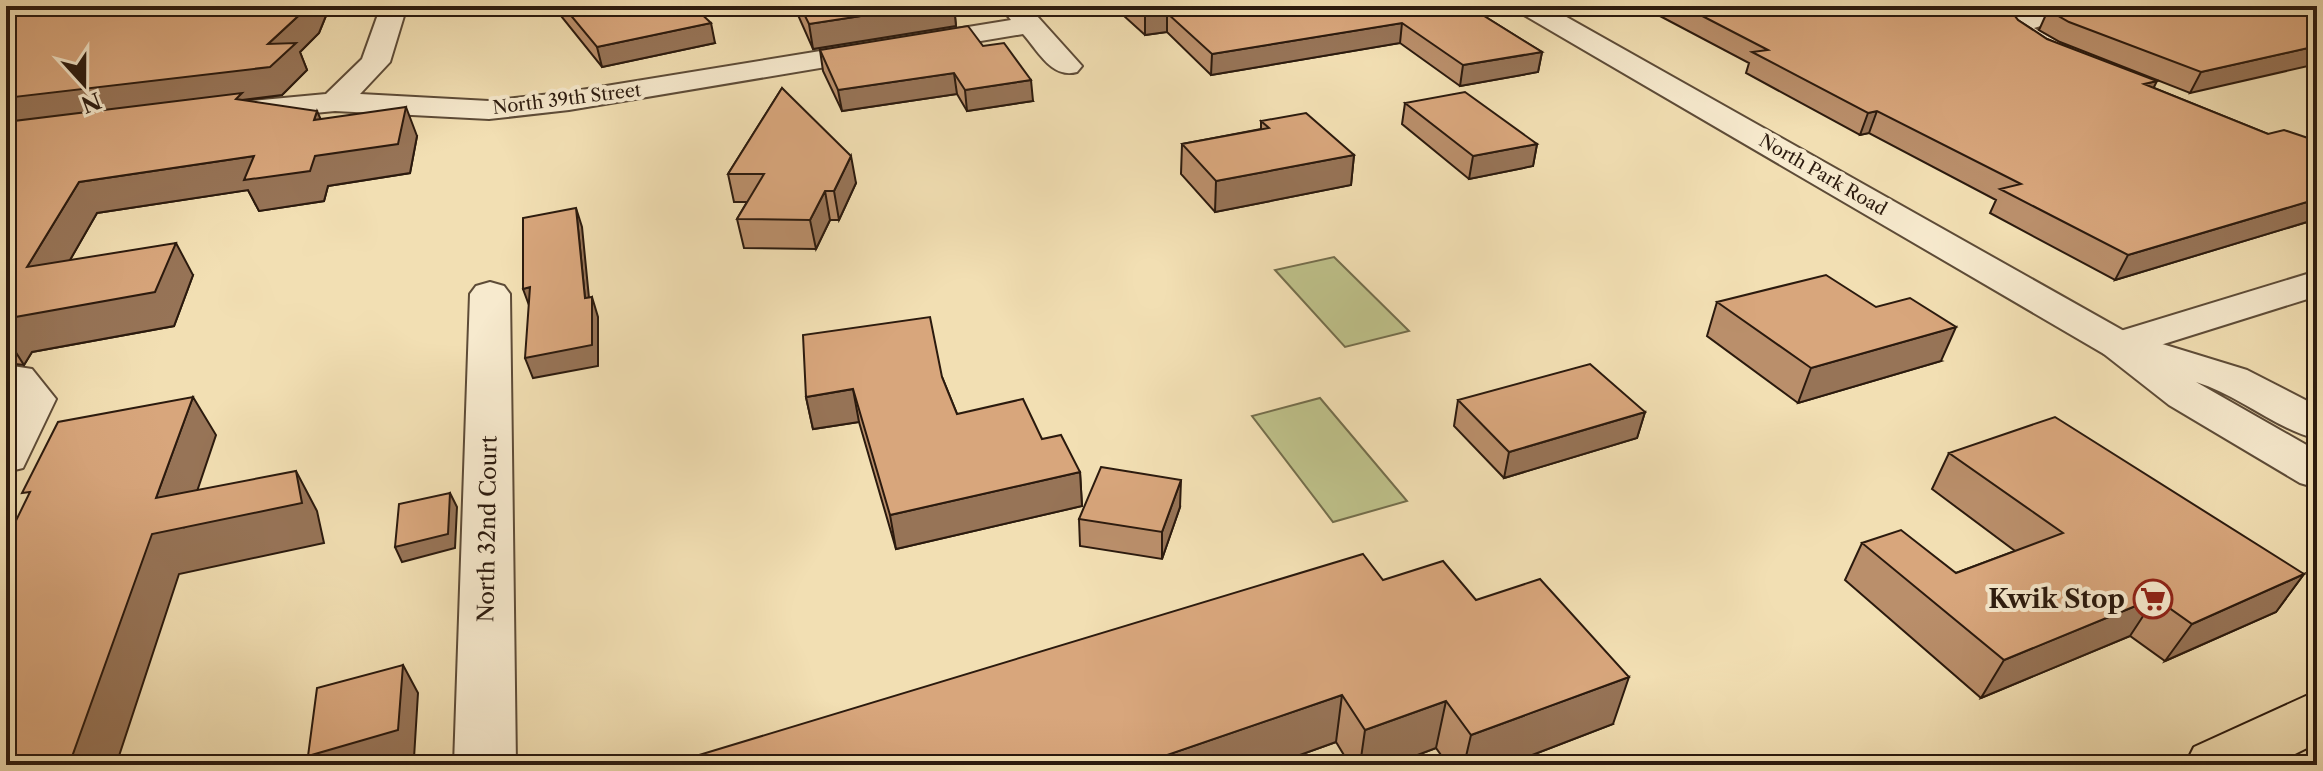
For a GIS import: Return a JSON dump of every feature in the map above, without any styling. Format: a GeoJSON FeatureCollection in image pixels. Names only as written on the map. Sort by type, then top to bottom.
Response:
{"type":"FeatureCollection","features":[{"type":"Feature","properties":{"kind":"main road"},"geometry":{"type":"LineString","coordinates":[[2216,765],[2317,715]]}},
{"type":"Feature","properties":{"kind":"street"},"geometry":{"type":"LineString","coordinates":[[335,102],[375,62],[394,6]]}},
{"type":"Feature","properties":{"kind":"street","name":"North Park Road"},"geometry":{"type":"LineString","coordinates":[[1528,6],[2119,345],[2185,395],[2317,472]]}},
{"type":"Feature","properties":{"kind":"street"},"geometry":{"type":"LineString","coordinates":[[2079,6],[2020,23],[2020,34],[2049,51],[2091,68]]}},
{"type":"Feature","properties":{"kind":"street"},"geometry":{"type":"LineString","coordinates":[[1021,16],[1067,66]]}},
{"type":"Feature","properties":{"kind":"street","name":"North 39th Street"},"geometry":{"type":"LineString","coordinates":[[203,115],[335,102],[489,110],[569,101],[1021,16]]}},
{"type":"Feature","properties":{"kind":"street"},"geometry":{"type":"LineString","coordinates":[[2119,345],[2317,283]]}},
{"type":"Feature","properties":{"kind":"street","name":"North 32nd Court"},"geometry":{"type":"LineString","coordinates":[[485,765],[490,294]]}},
{"type":"Feature","properties":{"kind":"street","name":"North Park Road"},"geometry":{"type":"LineString","coordinates":[[2119,345],[2232,379],[2317,425]]}},
{"type":"Feature","properties":{"kind":"street"},"geometry":{"type":"LineString","coordinates":[[6,378],[17,378],[34,399],[6,457]]}},
{"type":"Feature","properties":{"kind":"green space"},"geometry":{"type":"Polygon","coordinates":[[[1334,257],[1409,331],[1345,347],[1275,270],[1334,257]]]}},
{"type":"Feature","properties":{"kind":"green space"},"geometry":{"type":"Polygon","coordinates":[[[1320,398],[1407,501],[1333,522],[1252,416],[1320,398]]]}},
{"type":"Feature","properties":{"kind":"building"},"geometry":{"type":"Polygon","coordinates":[[[17,6],[309,6],[268,44],[296,43],[270,67],[6,98],[6,18],[17,6]]]}},
{"type":"Feature","properties":{"kind":"building"},"geometry":{"type":"Polygon","coordinates":[[[563,6],[693,6],[711,23],[597,47],[563,6]]]}},
{"type":"Feature","properties":{"kind":"building"},"geometry":{"type":"Polygon","coordinates":[[[800,6],[926,6],[809,24],[800,6]]]}},
{"type":"Feature","properties":{"kind":"building"},"geometry":{"type":"Polygon","coordinates":[[[1134,6],[1468,6],[1542,52],[1463,65],[1402,23],[1212,54],[1167,13],[1145,16],[1134,6]]]}},
{"type":"Feature","properties":{"kind":"building"},"geometry":{"type":"Polygon","coordinates":[[[1683,6],[2011,6],[2018,20],[2047,39],[2157,81],[2144,84],[2268,134],[2284,130],[2317,141],[2317,199],[2128,255],[2000,189],[2021,184],[1877,111],[1868,113],[1752,52],[1768,50],[1683,6]]]}},
{"type":"Feature","properties":{"kind":"building"},"geometry":{"type":"Polygon","coordinates":[[[2062,6],[2317,6],[2317,46],[2201,72],[2069,22],[2048,10],[2062,6]]]}},
{"type":"Feature","properties":{"kind":"building"},"geometry":{"type":"Polygon","coordinates":[[[968,26],[983,46],[1004,43],[1031,80],[965,90],[954,73],[838,90],[820,50],[968,26]]]}},
{"type":"Feature","properties":{"kind":"building"},"geometry":{"type":"Polygon","coordinates":[[[782,88],[851,156],[834,191],[825,191],[810,220],[737,219],[764,174],[728,174],[782,88]]]}},
{"type":"Feature","properties":{"kind":"building"},"geometry":{"type":"Polygon","coordinates":[[[1465,92],[1537,144],[1473,156],[1405,103],[1465,92]]]}},
{"type":"Feature","properties":{"kind":"building"},"geometry":{"type":"Polygon","coordinates":[[[242,93],[236,99],[317,111],[314,120],[406,107],[398,144],[315,156],[310,171],[244,180],[254,156],[79,182],[27,267],[176,243],[155,292],[10,318],[6,324],[6,122],[242,93]]]}},
{"type":"Feature","properties":{"kind":"building"},"geometry":{"type":"Polygon","coordinates":[[[1306,113],[1354,155],[1216,181],[1182,144],[1269,128],[1261,121],[1306,113]]]}},
{"type":"Feature","properties":{"kind":"building"},"geometry":{"type":"Polygon","coordinates":[[[576,208],[585,298],[592,297],[592,345],[525,358],[530,287],[523,289],[523,218],[576,208]]]}},
{"type":"Feature","properties":{"kind":"building"},"geometry":{"type":"Polygon","coordinates":[[[1826,275],[1876,307],[1910,298],[1956,327],[1811,368],[1717,302],[1826,275]]]}},
{"type":"Feature","properties":{"kind":"building"},"geometry":{"type":"Polygon","coordinates":[[[930,317],[942,377],[957,414],[1023,399],[1042,439],[1061,435],[1080,472],[890,515],[853,389],[806,397],[803,335],[930,317]]]}},
{"type":"Feature","properties":{"kind":"building"},"geometry":{"type":"Polygon","coordinates":[[[1590,364],[1645,412],[1509,452],[1458,400],[1590,364]]]}},
{"type":"Feature","properties":{"kind":"building"},"geometry":{"type":"Polygon","coordinates":[[[193,397],[156,498],[296,471],[302,503],[152,534],[69,765],[6,765],[6,541],[30,492],[22,493],[58,422],[193,397]]]}},
{"type":"Feature","properties":{"kind":"building"},"geometry":{"type":"Polygon","coordinates":[[[2055,417],[2304,574],[2192,624],[2155,598],[2004,660],[1862,543],[1901,530],[1956,573],[2063,533],[1949,453],[2055,417]]]}},
{"type":"Feature","properties":{"kind":"building"},"geometry":{"type":"Polygon","coordinates":[[[1101,467],[1181,480],[1162,532],[1079,519],[1101,467]]]}},
{"type":"Feature","properties":{"kind":"building"},"geometry":{"type":"Polygon","coordinates":[[[450,493],[448,534],[395,547],[399,504],[450,493]]]}},
{"type":"Feature","properties":{"kind":"building"},"geometry":{"type":"Polygon","coordinates":[[[1363,554],[1383,580],[1443,561],[1476,600],[1540,579],[1629,677],[1471,735],[1446,701],[1365,730],[1342,695],[1138,765],[666,765],[1363,554]]]}},
{"type":"Feature","properties":{"kind":"building"},"geometry":{"type":"Polygon","coordinates":[[[403,665],[398,730],[308,756],[317,688],[403,665]]]}},
{"type":"Feature","properties":{"kind":"place","name":"Kwik Stop"},"geometry":{"type":"Point","coordinates":[2153,599]}}]}
